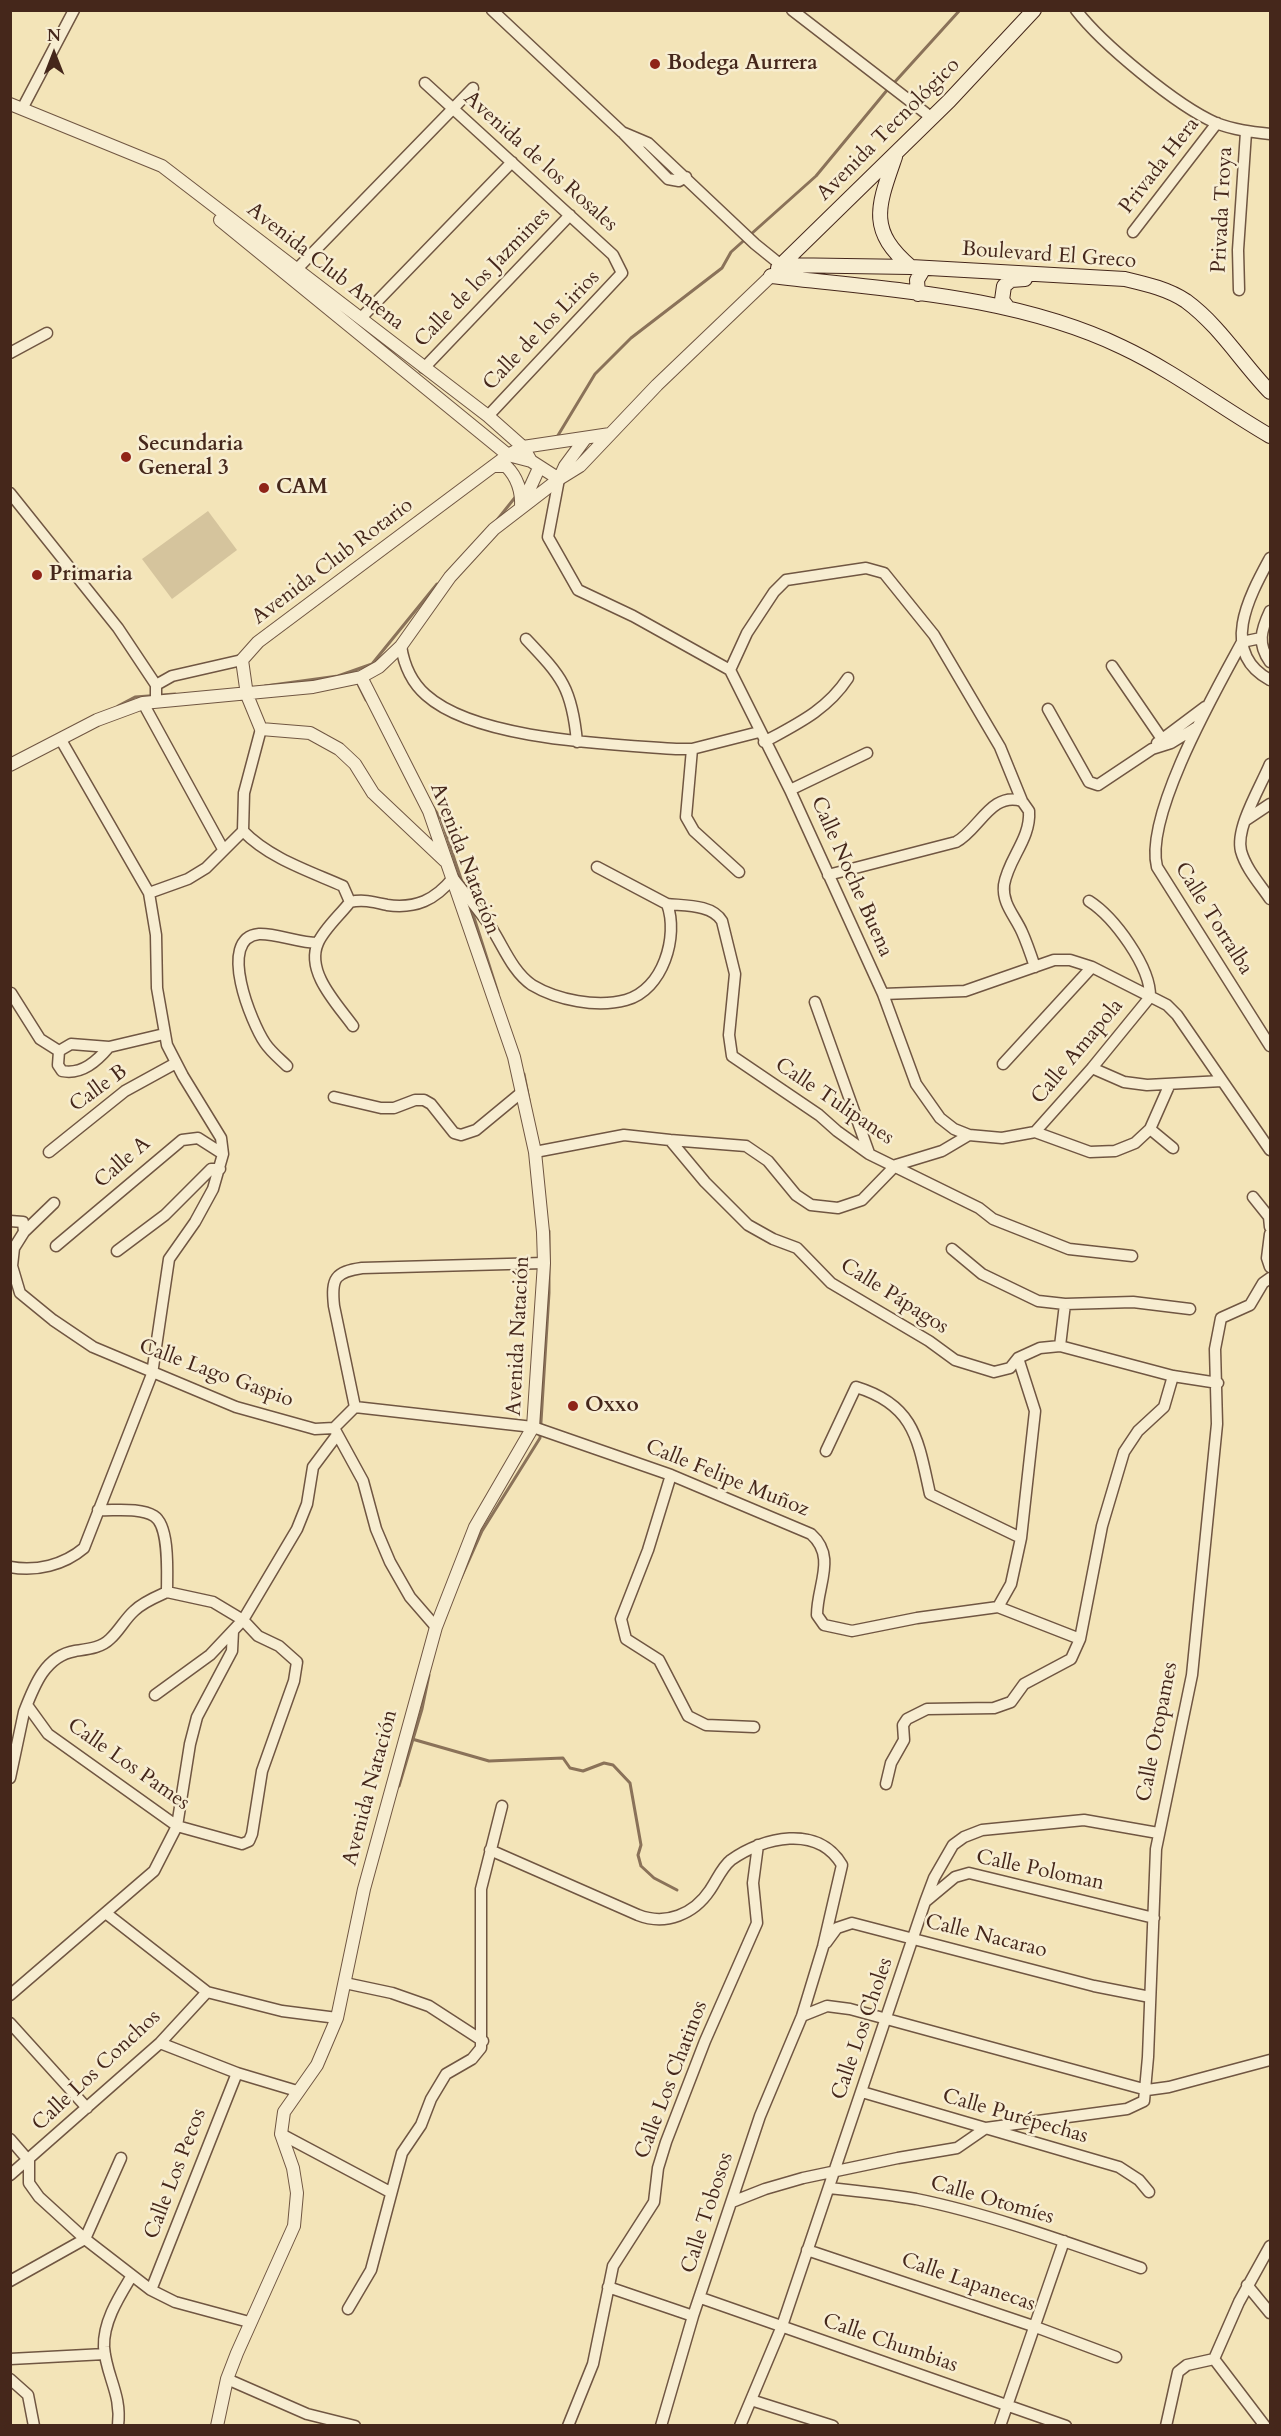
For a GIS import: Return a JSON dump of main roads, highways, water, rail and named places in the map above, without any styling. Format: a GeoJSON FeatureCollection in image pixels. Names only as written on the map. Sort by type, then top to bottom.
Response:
{"type":"FeatureCollection","features":[{"type":"Feature","properties":{"kind":"main road","name":"Avenida Tecnológico"},"geometry":{"type":"LineString","coordinates":[[918,294],[771,276],[932,118],[1034,10]]}},
{"type":"Feature","properties":{"kind":"main road"},"geometry":{"type":"LineString","coordinates":[[897,152],[879,213],[886,242],[917,267],[918,294],[1008,308],[1120,346],[1172,372],[1250,425],[1270,434]]}},
{"type":"Feature","properties":{"kind":"main road","name":"Boulevard El Greco"},"geometry":{"type":"LineString","coordinates":[[781,265],[917,267],[1125,279],[1158,288],[1184,300],[1218,328],[1270,392]]}},
{"type":"Feature","properties":{"kind":"main road"},"geometry":{"type":"LineString","coordinates":[[1008,308],[1002,295],[1007,282],[1018,279],[1048,279],[1057,275]]}},
{"type":"Feature","properties":{"kind":"waterway"},"geometry":{"type":"LineString","coordinates":[[893,84],[960,10]]}},
{"type":"Feature","properties":{"kind":"waterway"},"geometry":{"type":"LineString","coordinates":[[557,437],[595,374],[631,338],[722,268],[731,252],[816,176],[888,89]]}},
{"type":"Feature","properties":{"kind":"waterway"},"geometry":{"type":"LineString","coordinates":[[497,520],[517,495]]}},
{"type":"Feature","properties":{"kind":"waterway"},"geometry":{"type":"LineString","coordinates":[[265,686],[338,676],[372,664],[437,584]]}},
{"type":"Feature","properties":{"kind":"waterway"},"geometry":{"type":"LineString","coordinates":[[357,682],[366,700]]}},
{"type":"Feature","properties":{"kind":"waterway"},"geometry":{"type":"LineString","coordinates":[[118,706],[135,697],[175,694]]}},
{"type":"Feature","properties":{"kind":"waterway"},"geometry":{"type":"LineString","coordinates":[[433,807],[441,819],[462,882]]}},
{"type":"Feature","properties":{"kind":"waterway"},"geometry":{"type":"LineString","coordinates":[[471,908],[498,993]]}},
{"type":"Feature","properties":{"kind":"waterway"},"geometry":{"type":"LineString","coordinates":[[524,1074],[529,1100]]}},
{"type":"Feature","properties":{"kind":"waterway"},"geometry":{"type":"LineString","coordinates":[[461,1578],[482,1531],[540,1438],[549,1293],[549,1231]]}},
{"type":"Feature","properties":{"kind":"waterway"},"geometry":{"type":"LineString","coordinates":[[399,1786],[422,1709],[429,1675]]}},
{"type":"Feature","properties":{"kind":"waterway"},"geometry":{"type":"LineString","coordinates":[[412,1739],[489,1761],[563,1758],[570,1768],[583,1771],[604,1763],[613,1765],[630,1783],[641,1845],[638,1855],[641,1866],[654,1878],[677,1890]]}},
{"type":"Feature","properties":{"kind":"place","name":"Bodega Aurrera"},"geometry":{"type":"Point","coordinates":[655,64]}},
{"type":"Feature","properties":{"kind":"place","name":"Secundaria General 3"},"geometry":{"type":"Point","coordinates":[126,457]}},
{"type":"Feature","properties":{"kind":"place","name":"CAM"},"geometry":{"type":"Point","coordinates":[264,488]}},
{"type":"Feature","properties":{"kind":"place","name":"Primaria"},"geometry":{"type":"Point","coordinates":[37,575]}},
{"type":"Feature","properties":{"kind":"place","name":"Oxxo"},"geometry":{"type":"Point","coordinates":[573,1406]}}]}
